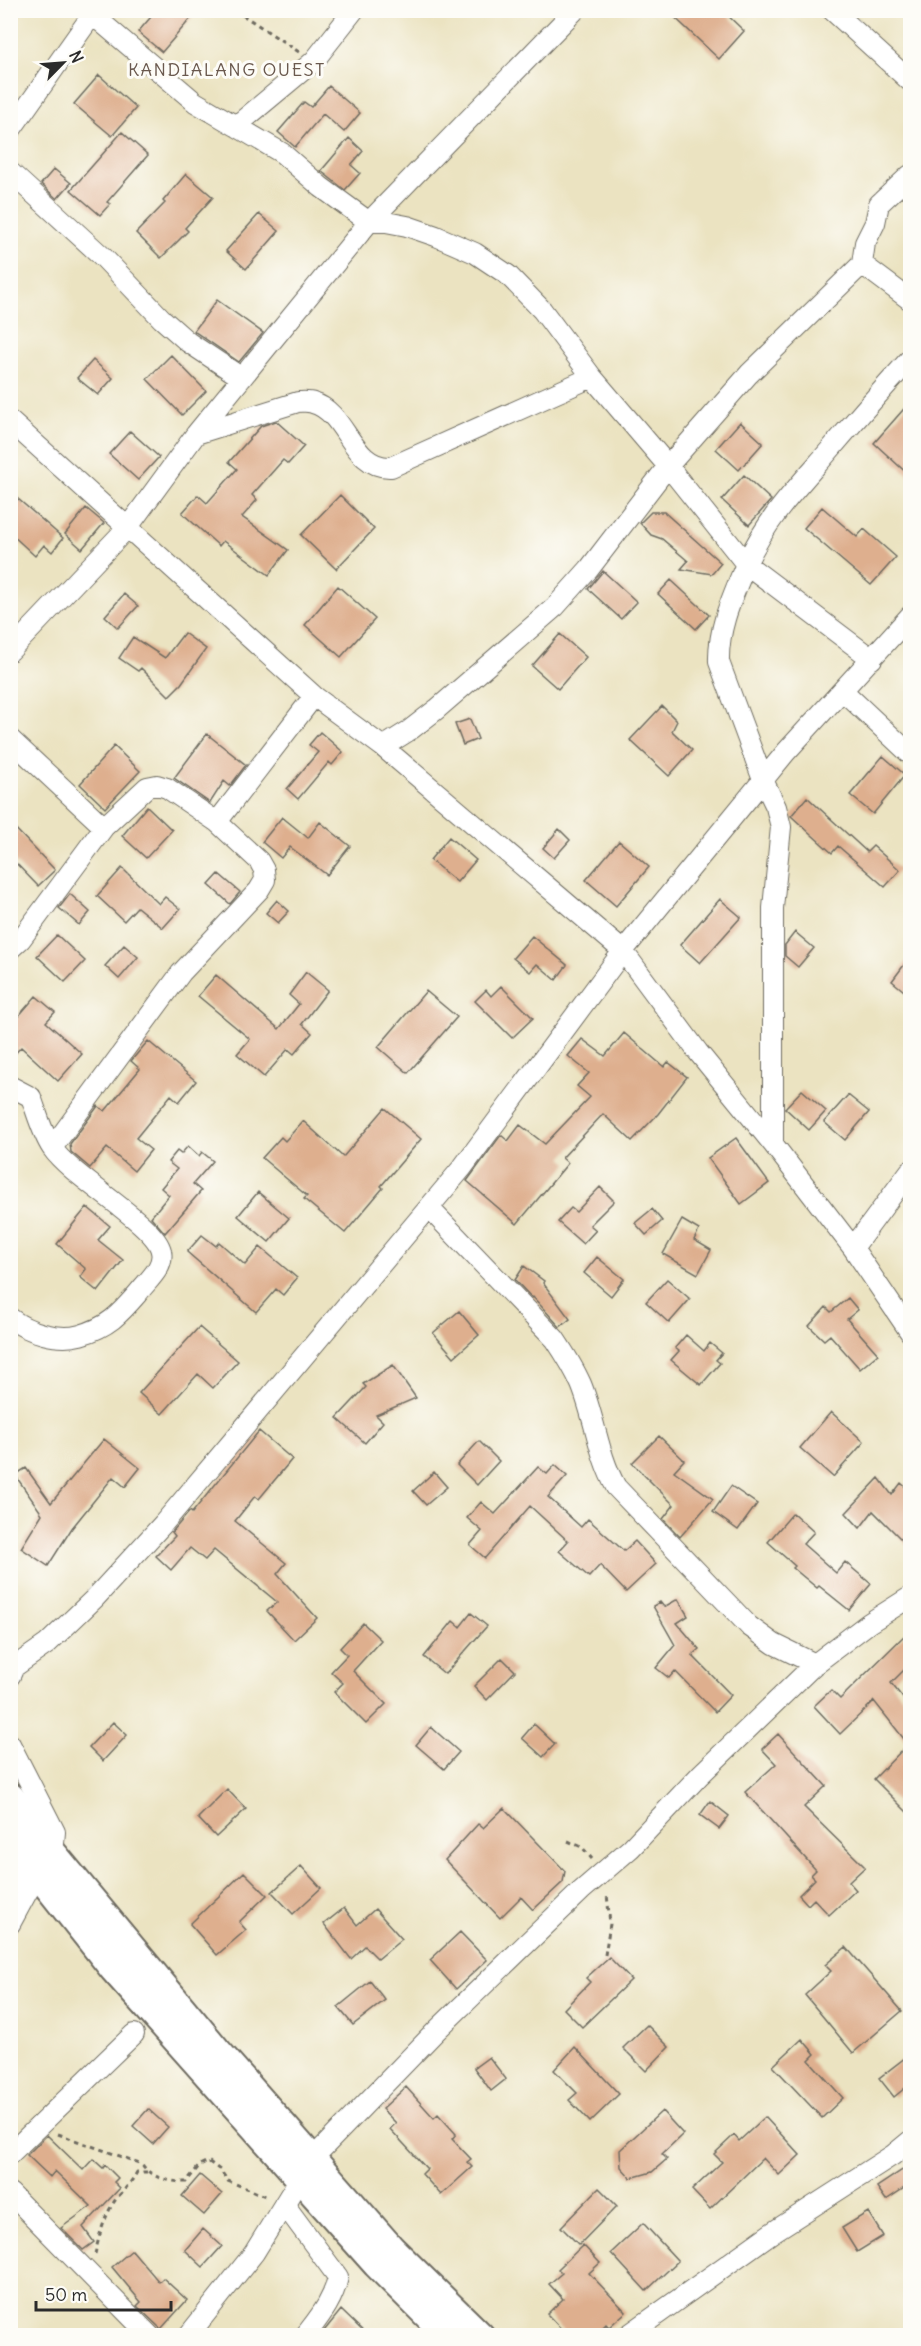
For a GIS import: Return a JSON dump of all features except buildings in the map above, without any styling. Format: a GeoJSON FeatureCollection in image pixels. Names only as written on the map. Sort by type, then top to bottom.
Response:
{"type":"FeatureCollection","features":[{"type":"Feature","properties":{"kind":"main road"},"geometry":{"type":"LineString","coordinates":[[10,1797],[32,1873]]}},
{"type":"Feature","properties":{"kind":"main road"},"geometry":{"type":"LineString","coordinates":[[10,1838],[32,1873],[216,2050],[377,2264],[448,2336]]}},
{"type":"Feature","properties":{"kind":"main road"},"geometry":{"type":"LineString","coordinates":[[306,2169],[391,2248],[480,2336]]}},
{"type":"Feature","properties":{"kind":"street"},"geometry":{"type":"LineString","coordinates":[[236,126],[314,61],[354,10]]}},
{"type":"Feature","properties":{"kind":"street"},"geometry":{"type":"LineString","coordinates":[[832,10],[910,81]]}},
{"type":"Feature","properties":{"kind":"street"},"geometry":{"type":"LineString","coordinates":[[11,650],[128,527],[196,434],[369,222],[572,12]]}},
{"type":"Feature","properties":{"kind":"street"},"geometry":{"type":"LineString","coordinates":[[10,131],[89,13],[195,102],[282,153],[321,187],[369,222],[408,226],[436,236],[476,254],[508,275],[542,310],[592,377],[669,466],[746,564],[872,659]]}},
{"type":"Feature","properties":{"kind":"street"},"geometry":{"type":"LineString","coordinates":[[10,172],[104,258],[162,320],[188,342],[242,378]]}},
{"type":"Feature","properties":{"kind":"street"},"geometry":{"type":"LineString","coordinates":[[383,747],[437,710],[555,607],[589,569],[669,466],[749,374],[862,264],[865,243],[875,223],[879,204],[910,175]]}},
{"type":"Feature","properties":{"kind":"street"},"geometry":{"type":"LineString","coordinates":[[862,264],[910,300]]}},
{"type":"Feature","properties":{"kind":"street"},"geometry":{"type":"LineString","coordinates":[[773,1143],[773,908],[781,827],[776,807],[719,662],[719,643],[722,627],[759,536],[776,513],[910,359]]}},
{"type":"Feature","properties":{"kind":"street"},"geometry":{"type":"LineString","coordinates":[[196,434],[298,402],[313,403],[326,410],[368,462],[379,467],[392,467],[592,377]]}},
{"type":"Feature","properties":{"kind":"street"},"geometry":{"type":"LineString","coordinates":[[10,421],[314,696],[383,747],[623,951],[698,1052],[773,1143],[853,1248],[910,1332]]}},
{"type":"Feature","properties":{"kind":"street"},"geometry":{"type":"LineString","coordinates":[[10,1676],[14,1667],[46,1644],[95,1598],[163,1524],[462,1168],[623,951],[764,780],[910,616]]}},
{"type":"Feature","properties":{"kind":"street"},"geometry":{"type":"LineString","coordinates":[[843,691],[910,754]]}},
{"type":"Feature","properties":{"kind":"street"},"geometry":{"type":"LineString","coordinates":[[217,822],[314,696]]}},
{"type":"Feature","properties":{"kind":"street"},"geometry":{"type":"LineString","coordinates":[[10,739],[104,827]]}},
{"type":"Feature","properties":{"kind":"street"},"geometry":{"type":"LineString","coordinates":[[10,949],[21,939],[104,827],[147,787],[157,785],[167,788],[217,822],[259,861],[264,870],[265,880],[182,973],[52,1148]]}},
{"type":"Feature","properties":{"kind":"street"},"geometry":{"type":"LineString","coordinates":[[10,1086],[31,1097],[52,1148],[86,1182],[107,1196],[156,1238],[162,1251],[161,1265],[119,1315],[100,1329],[72,1337],[43,1334],[10,1318]]}},
{"type":"Feature","properties":{"kind":"street"},"geometry":{"type":"LineString","coordinates":[[853,1248],[910,1171]]}},
{"type":"Feature","properties":{"kind":"street"},"geometry":{"type":"LineString","coordinates":[[429,1208],[555,1339],[571,1363],[582,1386],[606,1469],[616,1487],[749,1626],[774,1644],[815,1664]]}},
{"type":"Feature","properties":{"kind":"street"},"geometry":{"type":"LineString","coordinates":[[188,2336],[254,2253],[306,2169],[436,2030],[581,1892],[631,1848],[700,1775],[815,1664],[869,1623],[910,1597]]}},
{"type":"Feature","properties":{"kind":"street"},"geometry":{"type":"LineString","coordinates":[[10,1744],[55,1832],[32,1873],[10,1923]]}},
{"type":"Feature","properties":{"kind":"street"},"geometry":{"type":"LineString","coordinates":[[10,2154],[134,2034]]}},
{"type":"Feature","properties":{"kind":"street"},"geometry":{"type":"LineString","coordinates":[[627,2336],[773,2232],[893,2155],[910,2141]]}},
{"type":"Feature","properties":{"kind":"street"},"geometry":{"type":"LineString","coordinates":[[10,2193],[150,2336]]}},
{"type":"Feature","properties":{"kind":"street"},"geometry":{"type":"LineString","coordinates":[[284,2204],[338,2277],[334,2294],[327,2308],[305,2336]]}},
{"type":"Feature","properties":{"kind":"path"},"geometry":{"type":"LineString","coordinates":[[235,10],[314,61]]}},
{"type":"Feature","properties":{"kind":"path"},"geometry":{"type":"LineString","coordinates":[[38,2127],[142,2164],[147,2172]]}},
{"type":"Feature","properties":{"kind":"path"},"geometry":{"type":"LineString","coordinates":[[91,2275],[99,2234],[115,2200],[128,2187],[137,2172],[147,2172],[166,2180],[186,2182],[200,2165],[208,2161],[220,2170],[228,2181],[246,2186],[284,2204]]}},
{"type":"Feature","properties":{"kind":"district","name":"KANDIALANG OUEST"},"geometry":{"type":"Point","coordinates":[227,70]}}]}
